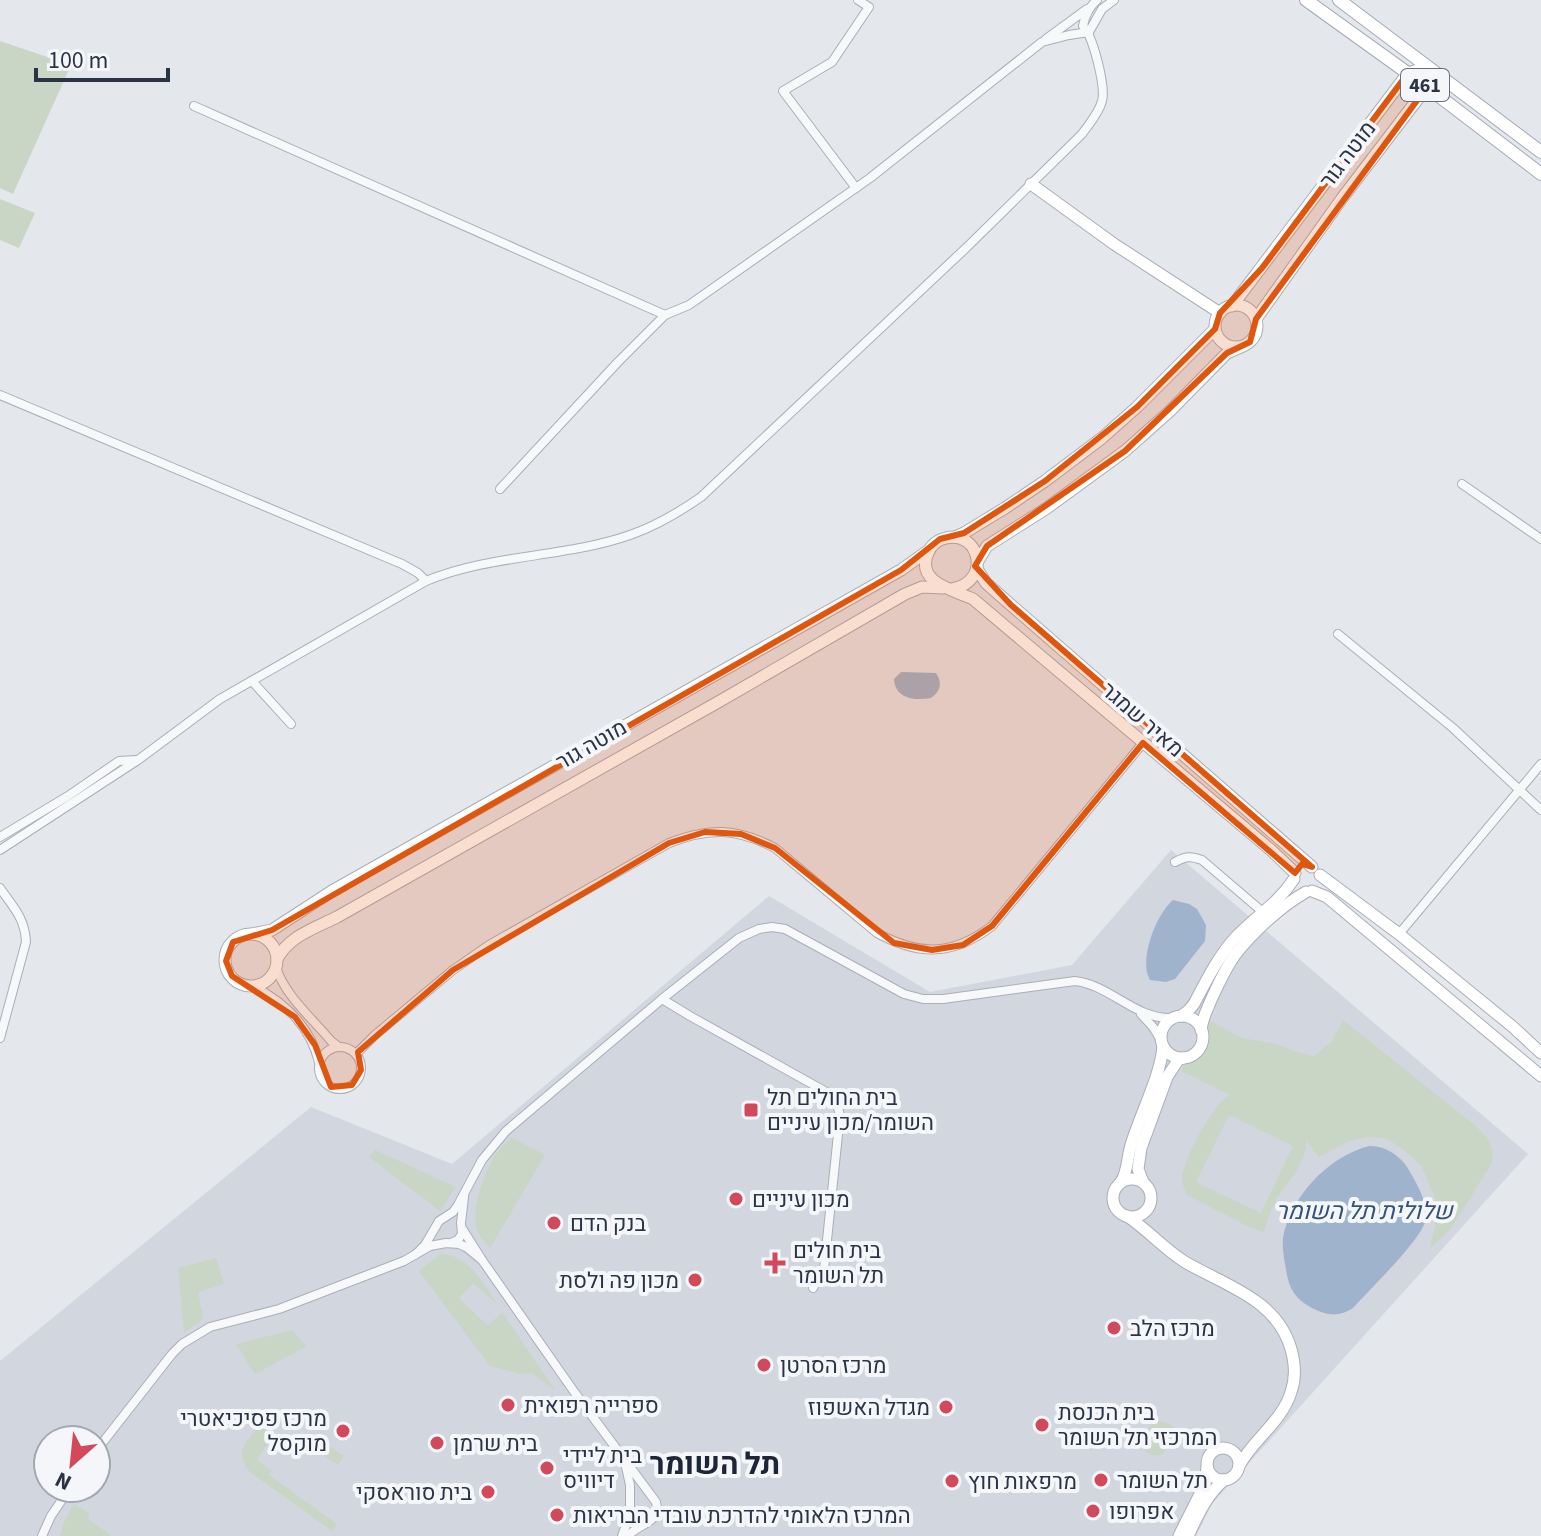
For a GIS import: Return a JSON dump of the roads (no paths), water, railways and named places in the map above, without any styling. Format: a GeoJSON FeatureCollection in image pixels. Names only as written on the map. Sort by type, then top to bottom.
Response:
{"type":"FeatureCollection","features":[{"type":"Feature","properties":{"kind":"main road","name":"461"},"geometry":{"type":"LineString","coordinates":[[1306,0],[1541,174]]}},
{"type":"Feature","properties":{"kind":"main road","name":"461"},"geometry":{"type":"LineString","coordinates":[[1339,0],[1541,152]]}},
{"type":"Feature","properties":{"kind":"main road"},"geometry":{"type":"LineString","coordinates":[[1349,0],[1395,41]]}},
{"type":"Feature","properties":{"kind":"street"},"geometry":{"type":"LineString","coordinates":[[856,188],[783,91],[832,62],[869,7],[858,0]]}},
{"type":"Feature","properties":{"kind":"street"},"geometry":{"type":"LineString","coordinates":[[1089,32],[1102,9],[1114,0]]}},
{"type":"Feature","properties":{"kind":"street"},"geometry":{"type":"LineString","coordinates":[[0,850],[138,760],[220,699],[426,581],[486,563],[585,547],[629,536],[673,516],[701,497],[966,248],[1082,134],[1104,98],[1099,66],[1089,32],[1083,26],[1094,3]]}},
{"type":"Feature","properties":{"kind":"street"},"geometry":{"type":"LineString","coordinates":[[500,489],[582,398],[665,315],[689,305],[856,188],[1094,3]]}},
{"type":"Feature","properties":{"kind":"street"},"geometry":{"type":"LineString","coordinates":[[1042,42],[1089,32]]}},
{"type":"Feature","properties":{"kind":"street"},"geometry":{"type":"LineString","coordinates":[[1408,73],[1428,67],[1427,87]]}},
{"type":"Feature","properties":{"kind":"street","name":"מוטה גור"},"geometry":{"type":"LineString","coordinates":[[1232,306],[1408,73]]}},
{"type":"Feature","properties":{"kind":"street","name":"מוטה גור"},"geometry":{"type":"LineString","coordinates":[[1256,319],[1427,87]]}},
{"type":"Feature","properties":{"kind":"street"},"geometry":{"type":"LineString","coordinates":[[194,106],[665,315]]}},
{"type":"Feature","properties":{"kind":"street"},"geometry":{"type":"LineString","coordinates":[[1031,184],[1114,244],[1220,313]]}},
{"type":"Feature","properties":{"kind":"street"},"geometry":{"type":"LineString","coordinates":[[1232,306],[1245,308],[1256,319],[1257,332],[1250,342],[1227,353],[1125,451],[1047,508],[987,546],[968,583],[948,588],[935,584],[926,569],[926,560],[929,550],[940,539],[964,533],[1015,501],[1102,438],[1215,329],[1220,313],[1232,306]]}},
{"type":"Feature","properties":{"kind":"street"},"geometry":{"type":"LineString","coordinates":[[1215,329],[1224,344],[1241,347]]}},
{"type":"Feature","properties":{"kind":"street"},"geometry":{"type":"LineString","coordinates":[[0,395],[402,564],[426,581]]}},
{"type":"Feature","properties":{"kind":"street"},"geometry":{"type":"LineString","coordinates":[[1462,484],[1541,539]]}},
{"type":"Feature","properties":{"kind":"street"},"geometry":{"type":"LineString","coordinates":[[954,537],[972,547],[977,565]]}},
{"type":"Feature","properties":{"kind":"street","name":"מוטה גור"},"geometry":{"type":"LineString","coordinates":[[929,550],[901,570],[332,891],[272,930],[241,936],[227,952],[227,969],[238,982],[253,986],[265,982],[271,977],[282,949],[293,940],[905,594],[922,587],[948,588]]}},
{"type":"Feature","properties":{"kind":"street","name":"מאיר שמגר"},"geometry":{"type":"LineString","coordinates":[[977,565],[986,583],[1316,871],[1399,934],[1541,1053]]}},
{"type":"Feature","properties":{"kind":"street","name":"מאיר שמגר"},"geometry":{"type":"LineString","coordinates":[[948,588],[973,599],[1280,858],[1295,876]]}},
{"type":"Feature","properties":{"kind":"street"},"geometry":{"type":"LineString","coordinates":[[1338,634],[1453,728],[1541,810]]}},
{"type":"Feature","properties":{"kind":"street"},"geometry":{"type":"LineString","coordinates":[[252,681],[291,724]]}},
{"type":"Feature","properties":{"kind":"street"},"geometry":{"type":"LineString","coordinates":[[356,1054],[453,970],[489,945],[669,843],[705,832],[741,834],[775,848],[877,933],[894,943],[932,950],[963,945],[992,926],[1143,743]]}},
{"type":"Feature","properties":{"kind":"street"},"geometry":{"type":"LineString","coordinates":[[0,837],[119,761],[138,760]]}},
{"type":"Feature","properties":{"kind":"street"},"geometry":{"type":"LineString","coordinates":[[1399,934],[1541,764]]}},
{"type":"Feature","properties":{"kind":"street"},"geometry":{"type":"LineString","coordinates":[[1175,862],[1185,857],[1202,860],[1264,913]]}},
{"type":"Feature","properties":{"kind":"street"},"geometry":{"type":"LineString","coordinates":[[1156,1238],[1149,1220],[1150,1190],[1138,1169],[1141,1148],[1167,1077],[1179,1059],[1196,1053],[1200,1047],[1205,1012],[1235,956],[1255,933],[1288,904],[1320,883],[1316,871],[1301,867],[1284,894],[1237,936],[1224,952],[1188,1011],[1164,1025],[1161,1061],[1134,1135],[1125,1176],[1115,1190],[1113,1201],[1118,1210],[1188,1263],[1258,1301],[1275,1319],[1289,1341],[1292,1353],[1293,1385],[1283,1410],[1248,1452],[1234,1476],[1224,1480],[1209,1497],[1188,1536]]}},
{"type":"Feature","properties":{"kind":"street"},"geometry":{"type":"LineString","coordinates":[[1295,876],[1297,888],[1327,897],[1541,1076]]}},
{"type":"Feature","properties":{"kind":"street"},"geometry":{"type":"LineString","coordinates":[[0,888],[22,918],[26,942],[0,1038]]}},
{"type":"Feature","properties":{"kind":"street"},"geometry":{"type":"LineString","coordinates":[[415,1255],[443,1218],[453,1212],[482,1160],[506,1131],[662,999],[749,932],[772,927],[785,929],[912,997],[943,999],[1075,981],[1094,986],[1137,1011],[1154,1017],[1192,1018],[1201,1030]]}},
{"type":"Feature","properties":{"kind":"street"},"geometry":{"type":"LineString","coordinates":[[252,934],[259,935],[274,947],[279,977],[331,1041],[356,1054],[361,1066],[360,1075],[352,1085],[344,1089],[331,1087],[324,1082],[309,1033],[276,1000],[253,986]]}},
{"type":"Feature","properties":{"kind":"street"},"geometry":{"type":"LineString","coordinates":[[662,999],[830,1094],[839,1107],[824,1269],[813,1288]]}},
{"type":"Feature","properties":{"kind":"street"},"geometry":{"type":"LineString","coordinates":[[1137,1011],[1153,1027],[1171,1055],[1184,1058]]}},
{"type":"Feature","properties":{"kind":"street"},"geometry":{"type":"LineString","coordinates":[[1500,1043],[1513,1027]]}},
{"type":"Feature","properties":{"kind":"street"},"geometry":{"type":"LineString","coordinates":[[319,1062],[328,1051],[339,1047]]}},
{"type":"Feature","properties":{"kind":"street"},"geometry":{"type":"LineString","coordinates":[[1121,1182],[1132,1179],[1143,1182]]}},
{"type":"Feature","properties":{"kind":"street"},"geometry":{"type":"LineString","coordinates":[[112,1431],[172,1354],[194,1336],[210,1327],[279,1309],[404,1261],[430,1246],[449,1243],[461,1237],[464,1196]]}},
{"type":"Feature","properties":{"kind":"street"},"geometry":{"type":"LineString","coordinates":[[1127,1216],[1140,1216],[1149,1208]]}},
{"type":"Feature","properties":{"kind":"street"},"geometry":{"type":"LineString","coordinates":[[443,1218],[452,1216],[462,1226],[482,1260],[656,1502],[658,1512],[653,1519],[625,1536]]}},
{"type":"Feature","properties":{"kind":"street"},"geometry":{"type":"LineString","coordinates":[[436,1227],[437,1235],[449,1243],[466,1247],[482,1260]]}},
{"type":"Feature","properties":{"kind":"street"},"geometry":{"type":"LineString","coordinates":[[1179,1536],[1205,1484],[1211,1452],[1245,1443],[1269,1428]]}},
{"type":"Feature","properties":{"kind":"street"},"geometry":{"type":"LineString","coordinates":[[1220,1448],[1234,1452],[1239,1466]]}},
{"type":"Feature","properties":{"kind":"street"},"geometry":{"type":"LineString","coordinates":[[621,1456],[629,1476],[630,1509],[635,1520],[644,1523]]}},
{"type":"Feature","properties":{"kind":"street"},"geometry":{"type":"LineString","coordinates":[[1207,1467],[1213,1477],[1224,1480]]}},
{"type":"Feature","properties":{"kind":"street"},"geometry":{"type":"LineString","coordinates":[[625,1536],[635,1496],[651,1496]]}},
{"type":"Feature","properties":{"kind":"street"},"geometry":{"type":"LineString","coordinates":[[42,1536],[59,1504]]}},
{"type":"Feature","properties":{"kind":"water"},"geometry":{"type":"Polygon","coordinates":[[[901,672],[936,673],[940,684],[937,693],[931,698],[919,699],[902,695],[894,679],[901,672]]]}},
{"type":"Feature","properties":{"kind":"water"},"geometry":{"type":"Polygon","coordinates":[[[1173,900],[1197,909],[1206,925],[1205,941],[1175,979],[1166,982],[1150,980],[1146,961],[1151,938],[1155,926],[1173,900]]]}},
{"type":"Feature","properties":{"kind":"water","name":"שלולית תל השומר"},"geometry":{"type":"Polygon","coordinates":[[[1369,1146],[1387,1150],[1406,1165],[1424,1202],[1425,1222],[1404,1253],[1353,1308],[1338,1314],[1323,1313],[1301,1301],[1289,1282],[1283,1246],[1287,1223],[1314,1180],[1340,1159],[1369,1146]]]}},
{"type":"Feature","properties":{"kind":"place","name":"בית החולים תל השומר/מכון עיניים"},"geometry":{"type":"Point","coordinates":[751,1110]}},
{"type":"Feature","properties":{"kind":"place","name":"מכון עיניים"},"geometry":{"type":"Point","coordinates":[736,1199]}},
{"type":"Feature","properties":{"kind":"place","name":"בנק הדם"},"geometry":{"type":"Point","coordinates":[554,1223]}},
{"type":"Feature","properties":{"kind":"place","name":"בית חולים תל השומר"},"geometry":{"type":"Point","coordinates":[775,1263]}},
{"type":"Feature","properties":{"kind":"place","name":"מכון פה ולסת"},"geometry":{"type":"Point","coordinates":[695,1280]}},
{"type":"Feature","properties":{"kind":"place","name":"מרכז הלב"},"geometry":{"type":"Point","coordinates":[1114,1328]}},
{"type":"Feature","properties":{"kind":"place","name":"מרכז הסרטן"},"geometry":{"type":"Point","coordinates":[764,1365]}},
{"type":"Feature","properties":{"kind":"place","name":"ספרייה רפואית"},"geometry":{"type":"Point","coordinates":[508,1405]}},
{"type":"Feature","properties":{"kind":"place","name":"מגדל האשפוז"},"geometry":{"type":"Point","coordinates":[946,1407]}},
{"type":"Feature","properties":{"kind":"place","name":"בית הכנסת המרכזי תל השומר"},"geometry":{"type":"Point","coordinates":[1042,1425]}},
{"type":"Feature","properties":{"kind":"place","name":"מרכז פסיכיאטרי מוקסל"},"geometry":{"type":"Point","coordinates":[343,1431]}},
{"type":"Feature","properties":{"kind":"place","name":"בית שרמן"},"geometry":{"type":"Point","coordinates":[437,1443]}},
{"type":"Feature","properties":{"kind":"place","name":"בית ליידי דיוויס"},"geometry":{"type":"Point","coordinates":[547,1468]}},
{"type":"Feature","properties":{"kind":"place","name":"תל השומר"},"geometry":{"type":"Point","coordinates":[1101,1480]}},
{"type":"Feature","properties":{"kind":"place","name":"מרפאות חוץ"},"geometry":{"type":"Point","coordinates":[952,1481]}},
{"type":"Feature","properties":{"kind":"place","name":"בית סוראסקי"},"geometry":{"type":"Point","coordinates":[488,1492]}},
{"type":"Feature","properties":{"kind":"place","name":"אפרופו"},"geometry":{"type":"Point","coordinates":[1093,1511]}},
{"type":"Feature","properties":{"kind":"place","name":"המרכז הלאומי להדרכת עובדי הבריאות"},"geometry":{"type":"Point","coordinates":[557,1515]}},
{"type":"Feature","properties":{"kind":"district","name":"תל השומר"},"geometry":{"type":"Point","coordinates":[715,1464]}}]}
